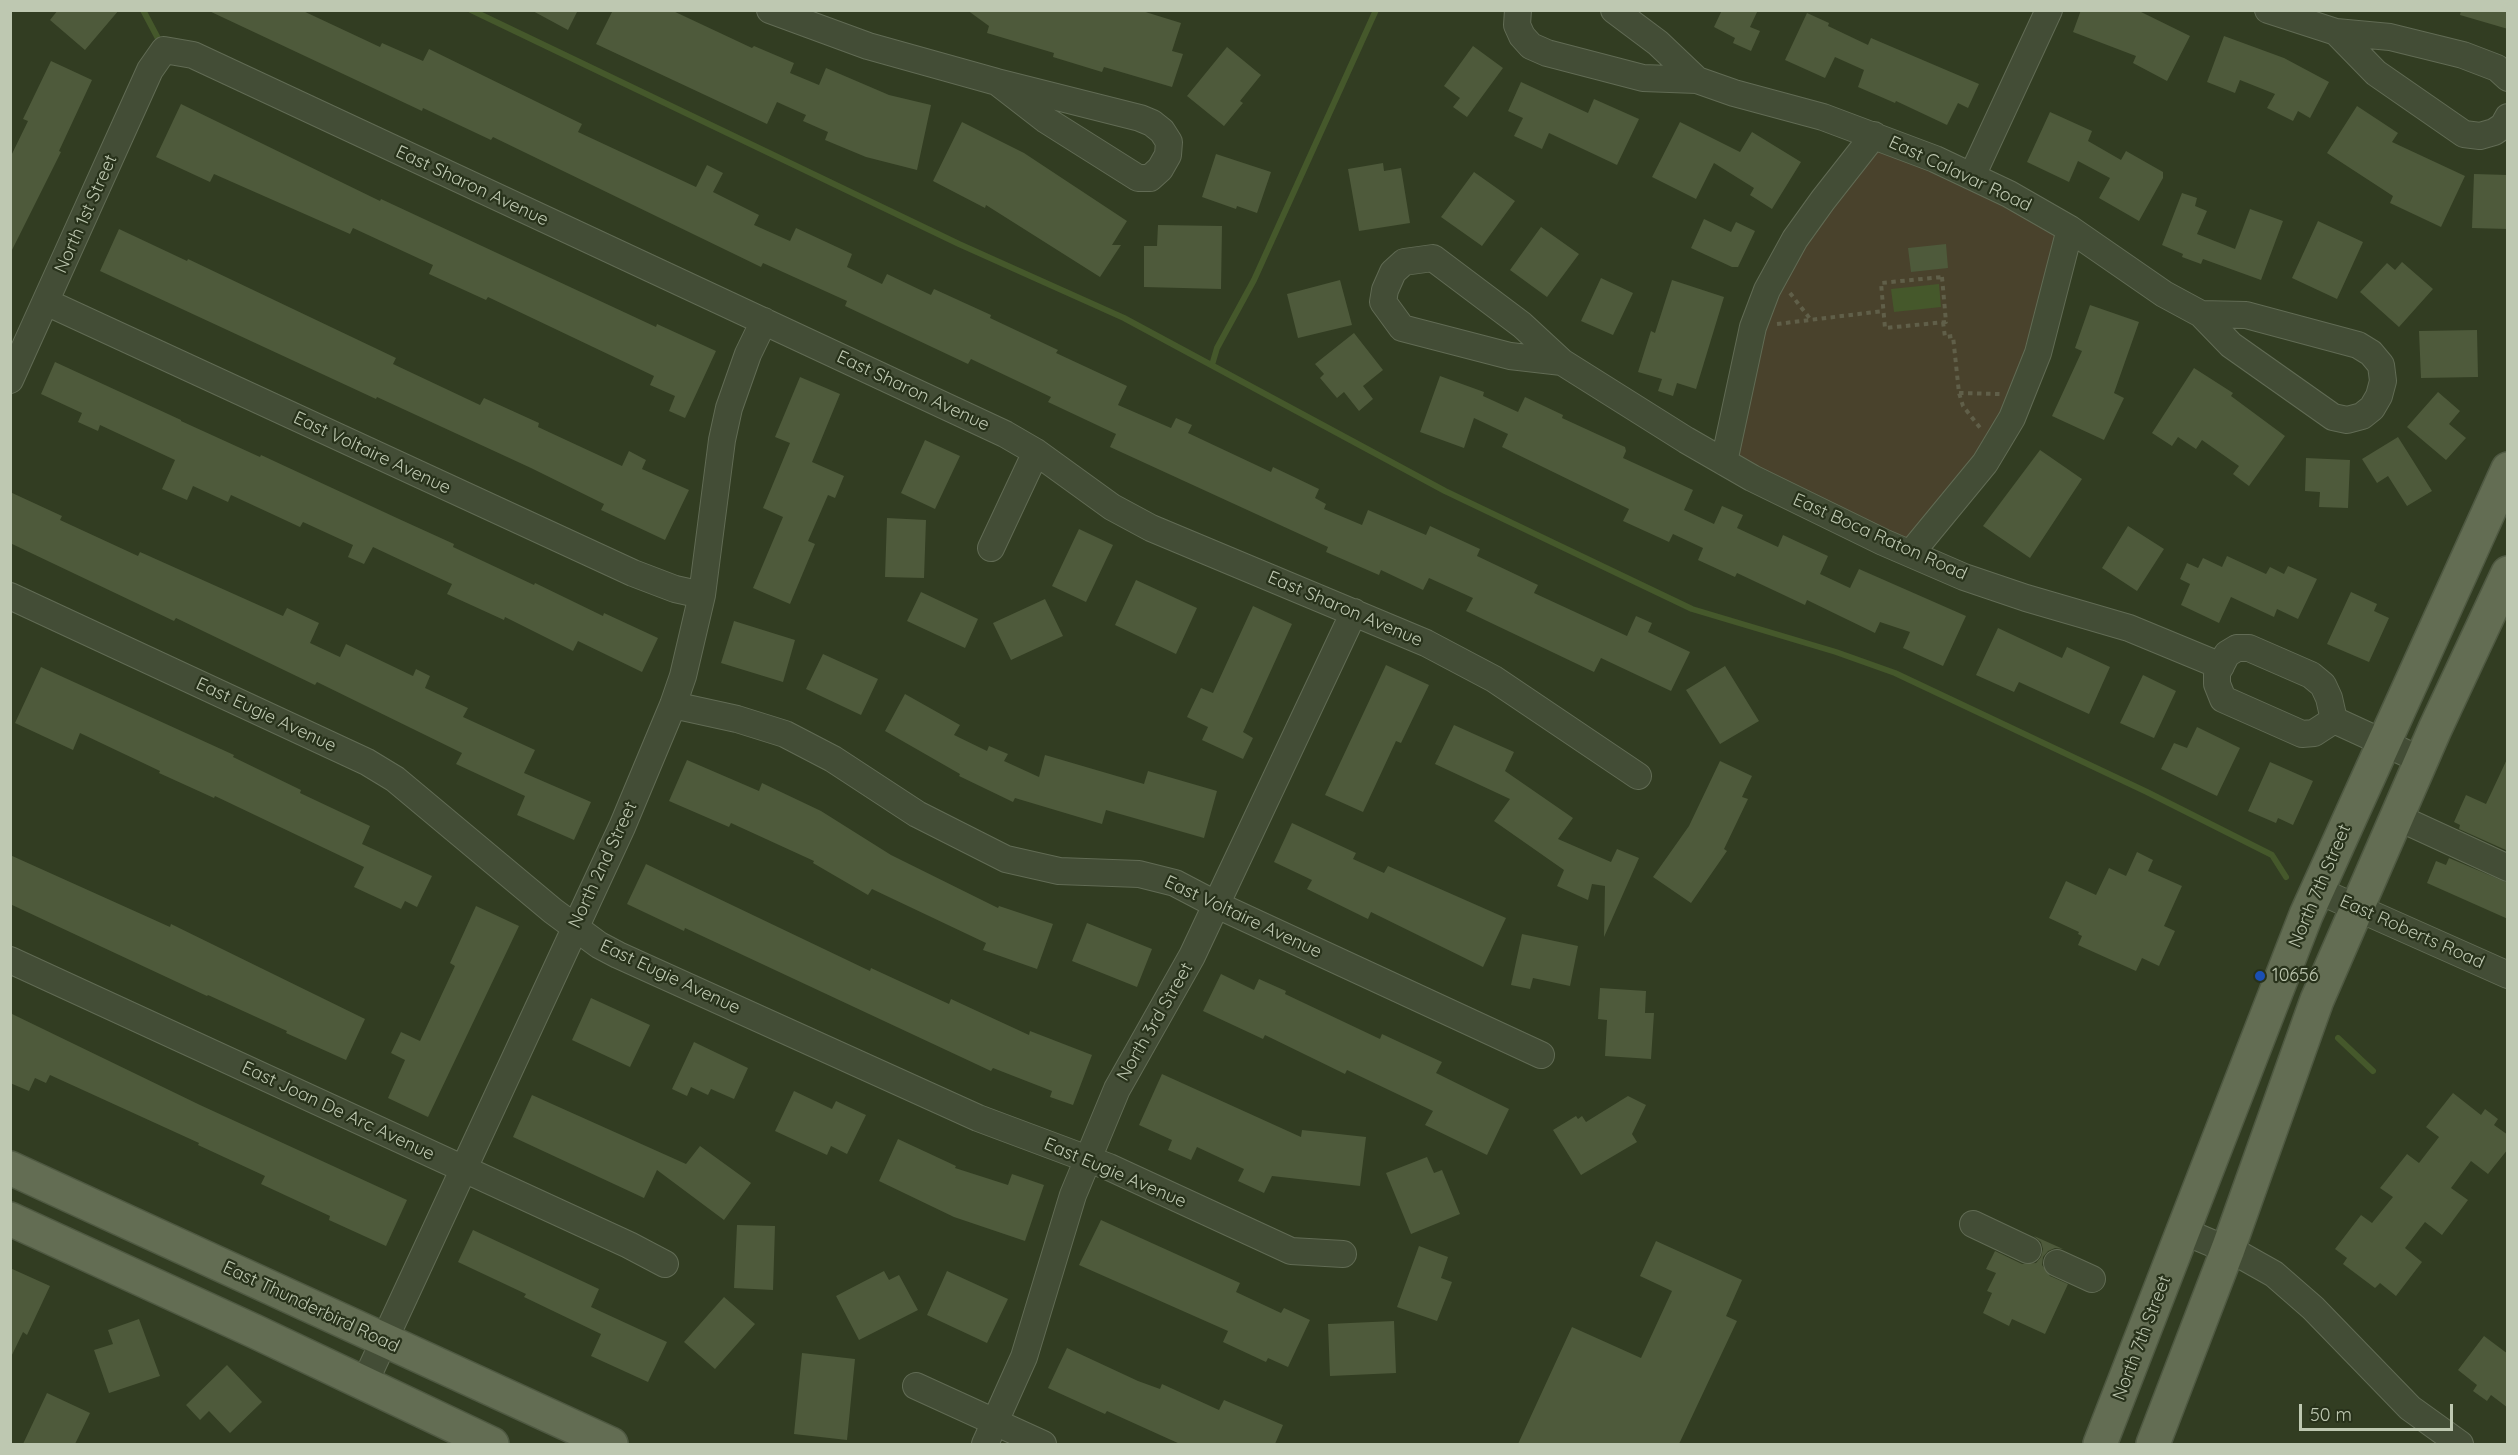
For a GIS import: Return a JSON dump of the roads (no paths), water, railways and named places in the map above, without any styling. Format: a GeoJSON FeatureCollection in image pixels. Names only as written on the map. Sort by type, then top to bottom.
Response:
{"type":"FeatureCollection","features":[{"type":"Feature","properties":{"kind":"main road","name":"North 7th Street"},"geometry":{"type":"LineString","coordinates":[[2100,1444],[2317,890],[2508,469]]}},
{"type":"Feature","properties":{"kind":"main road"},"geometry":{"type":"LineString","coordinates":[[2153,1444],[2228,1249],[2289,1072],[2317,1000],[2421,760],[2508,573]]}},
{"type":"Feature","properties":{"kind":"main road","name":"East Thunderbird Road"},"geometry":{"type":"LineString","coordinates":[[10,1168],[611,1444]]}},
{"type":"Feature","properties":{"kind":"main road"},"geometry":{"type":"LineString","coordinates":[[10,1219],[492,1444]]}},
{"type":"Feature","properties":{"kind":"street"},"geometry":{"type":"LineString","coordinates":[[770,10],[868,46],[1152,123],[1162,131],[1169,142],[1168,155],[1160,169],[1150,178],[1138,178],[1046,120],[997,82]]}},
{"type":"Feature","properties":{"kind":"street","name":"East Calavar Road"},"geometry":{"type":"LineString","coordinates":[[1518,10],[1518,25],[1522,36],[1532,46],[1547,53],[1642,78],[1697,80],[1734,93],[1823,117],[1874,135],[2009,194],[2070,229],[2164,294],[2201,314],[2231,345],[2332,417],[2347,420],[2362,416],[2372,408],[2379,396],[2383,381],[2381,365],[2371,353],[2358,345],[2246,315],[2201,314]]}},
{"type":"Feature","properties":{"kind":"street","name":"East Calavar Road"},"geometry":{"type":"LineString","coordinates":[[1614,10],[1658,43],[1697,80]]}},
{"type":"Feature","properties":{"kind":"street"},"geometry":{"type":"LineString","coordinates":[[1972,176],[2049,10]]}},
{"type":"Feature","properties":{"kind":"street"},"geometry":{"type":"LineString","coordinates":[[2268,10],[2336,32],[2390,38],[2463,55],[2498,68],[2508,78]]}},
{"type":"Feature","properties":{"kind":"street"},"geometry":{"type":"LineString","coordinates":[[2336,32],[2376,73],[2464,134],[2480,136],[2494,132],[2503,126],[2508,117]]}},
{"type":"Feature","properties":{"kind":"street","name":"North 1st Street"},"geometry":{"type":"LineString","coordinates":[[10,380],[150,70],[164,50]]}},
{"type":"Feature","properties":{"kind":"street","name":"East Sharon Avenue"},"geometry":{"type":"LineString","coordinates":[[164,50],[193,56],[1005,434],[1036,452],[1112,507],[1151,528],[1426,643],[1494,679],[1638,776]]}},
{"type":"Feature","properties":{"kind":"street"},"geometry":{"type":"LineString","coordinates":[[1724,462],[1753,327],[1775,273],[1822,200],[1874,135]]}},
{"type":"Feature","properties":{"kind":"street"},"geometry":{"type":"LineString","coordinates":[[1911,553],[1985,463],[2000,441],[2023,396],[2070,229]]}},
{"type":"Feature","properties":{"kind":"street","name":"East Boca Raton Road"},"geometry":{"type":"LineString","coordinates":[[1562,362],[1509,356],[1402,328],[1383,302],[1385,290],[1393,272],[1404,262],[1433,258],[1522,325],[1562,362],[1752,478],[1853,527],[1964,577],[2129,628],[2221,666]]}},
{"type":"Feature","properties":{"kind":"street","name":"East Voltaire Avenue"},"geometry":{"type":"LineString","coordinates":[[46,302],[633,573],[675,589],[702,595]]}},
{"type":"Feature","properties":{"kind":"street","name":"North 2nd Street"},"geometry":{"type":"LineString","coordinates":[[364,1384],[622,827],[674,705],[702,595],[722,440],[729,408],[748,354],[764,321]]}},
{"type":"Feature","properties":{"kind":"street"},"geometry":{"type":"LineString","coordinates":[[991,548],[1036,452]]}},
{"type":"Feature","properties":{"kind":"street","name":"East Eugie Avenue"},"geometry":{"type":"LineString","coordinates":[[10,596],[367,762],[395,779],[575,927],[618,956],[967,1113],[1088,1159],[1291,1251],[1344,1254]]}},
{"type":"Feature","properties":{"kind":"street","name":"North 3rd Street"},"geometry":{"type":"LineString","coordinates":[[990,1434],[1024,1357],[1073,1195],[1117,1089],[1192,956],[1354,612]]}},
{"type":"Feature","properties":{"kind":"street"},"geometry":{"type":"LineString","coordinates":[[2237,648],[2249,648],[2311,675],[2324,685],[2330,698],[2334,720],[2313,733],[2302,734],[2223,699],[2217,684],[2217,673],[2227,654],[2237,648]]}},
{"type":"Feature","properties":{"kind":"street","name":"East Voltaire Avenue"},"geometry":{"type":"LineString","coordinates":[[674,705],[737,719],[785,735],[832,759],[917,814],[1006,859],[1059,871],[1139,874],[1175,883],[1216,905],[1541,1055]]}},
{"type":"Feature","properties":{"kind":"street"},"geometry":{"type":"LineString","coordinates":[[2334,720],[2421,760]]}},
{"type":"Feature","properties":{"kind":"street"},"geometry":{"type":"LineString","coordinates":[[2397,817],[2508,868]]}},
{"type":"Feature","properties":{"kind":"street","name":"East Roberts Road"},"geometry":{"type":"LineString","coordinates":[[2317,890],[2358,906],[2508,975]]}},
{"type":"Feature","properties":{"kind":"street","name":"East Joan De Arc Avenue"},"geometry":{"type":"LineString","coordinates":[[10,960],[629,1245],[665,1264]]}},
{"type":"Feature","properties":{"kind":"street"},"geometry":{"type":"LineString","coordinates":[[1973,1224],[2028,1250]]}},
{"type":"Feature","properties":{"kind":"street"},"geometry":{"type":"LineString","coordinates":[[2183,1231],[2256,1263],[2305,1301],[2409,1407],[2460,1444]]}},
{"type":"Feature","properties":{"kind":"street"},"geometry":{"type":"LineString","coordinates":[[2057,1263],[2092,1279]]}},
{"type":"Feature","properties":{"kind":"street"},"geometry":{"type":"LineString","coordinates":[[916,1386],[990,1434],[1043,1444]]}},
{"type":"Feature","properties":{"kind":"waterway"},"geometry":{"type":"LineString","coordinates":[[143,10],[162,46]]}},
{"type":"Feature","properties":{"kind":"waterway"},"geometry":{"type":"LineString","coordinates":[[471,10],[959,244],[1124,318],[1445,491],[1692,609],[1836,652],[1895,673],[2147,792],[2272,855],[2286,877]]}},
{"type":"Feature","properties":{"kind":"waterway"},"geometry":{"type":"LineString","coordinates":[[1212,365],[1217,348],[1254,280],[1376,10]]}},
{"type":"Feature","properties":{"kind":"waterway"},"geometry":{"type":"LineString","coordinates":[[2338,1038],[2373,1071]]}},
{"type":"Feature","properties":{"kind":"place","name":"10656"},"geometry":{"type":"Point","coordinates":[2260,976]}}]}
